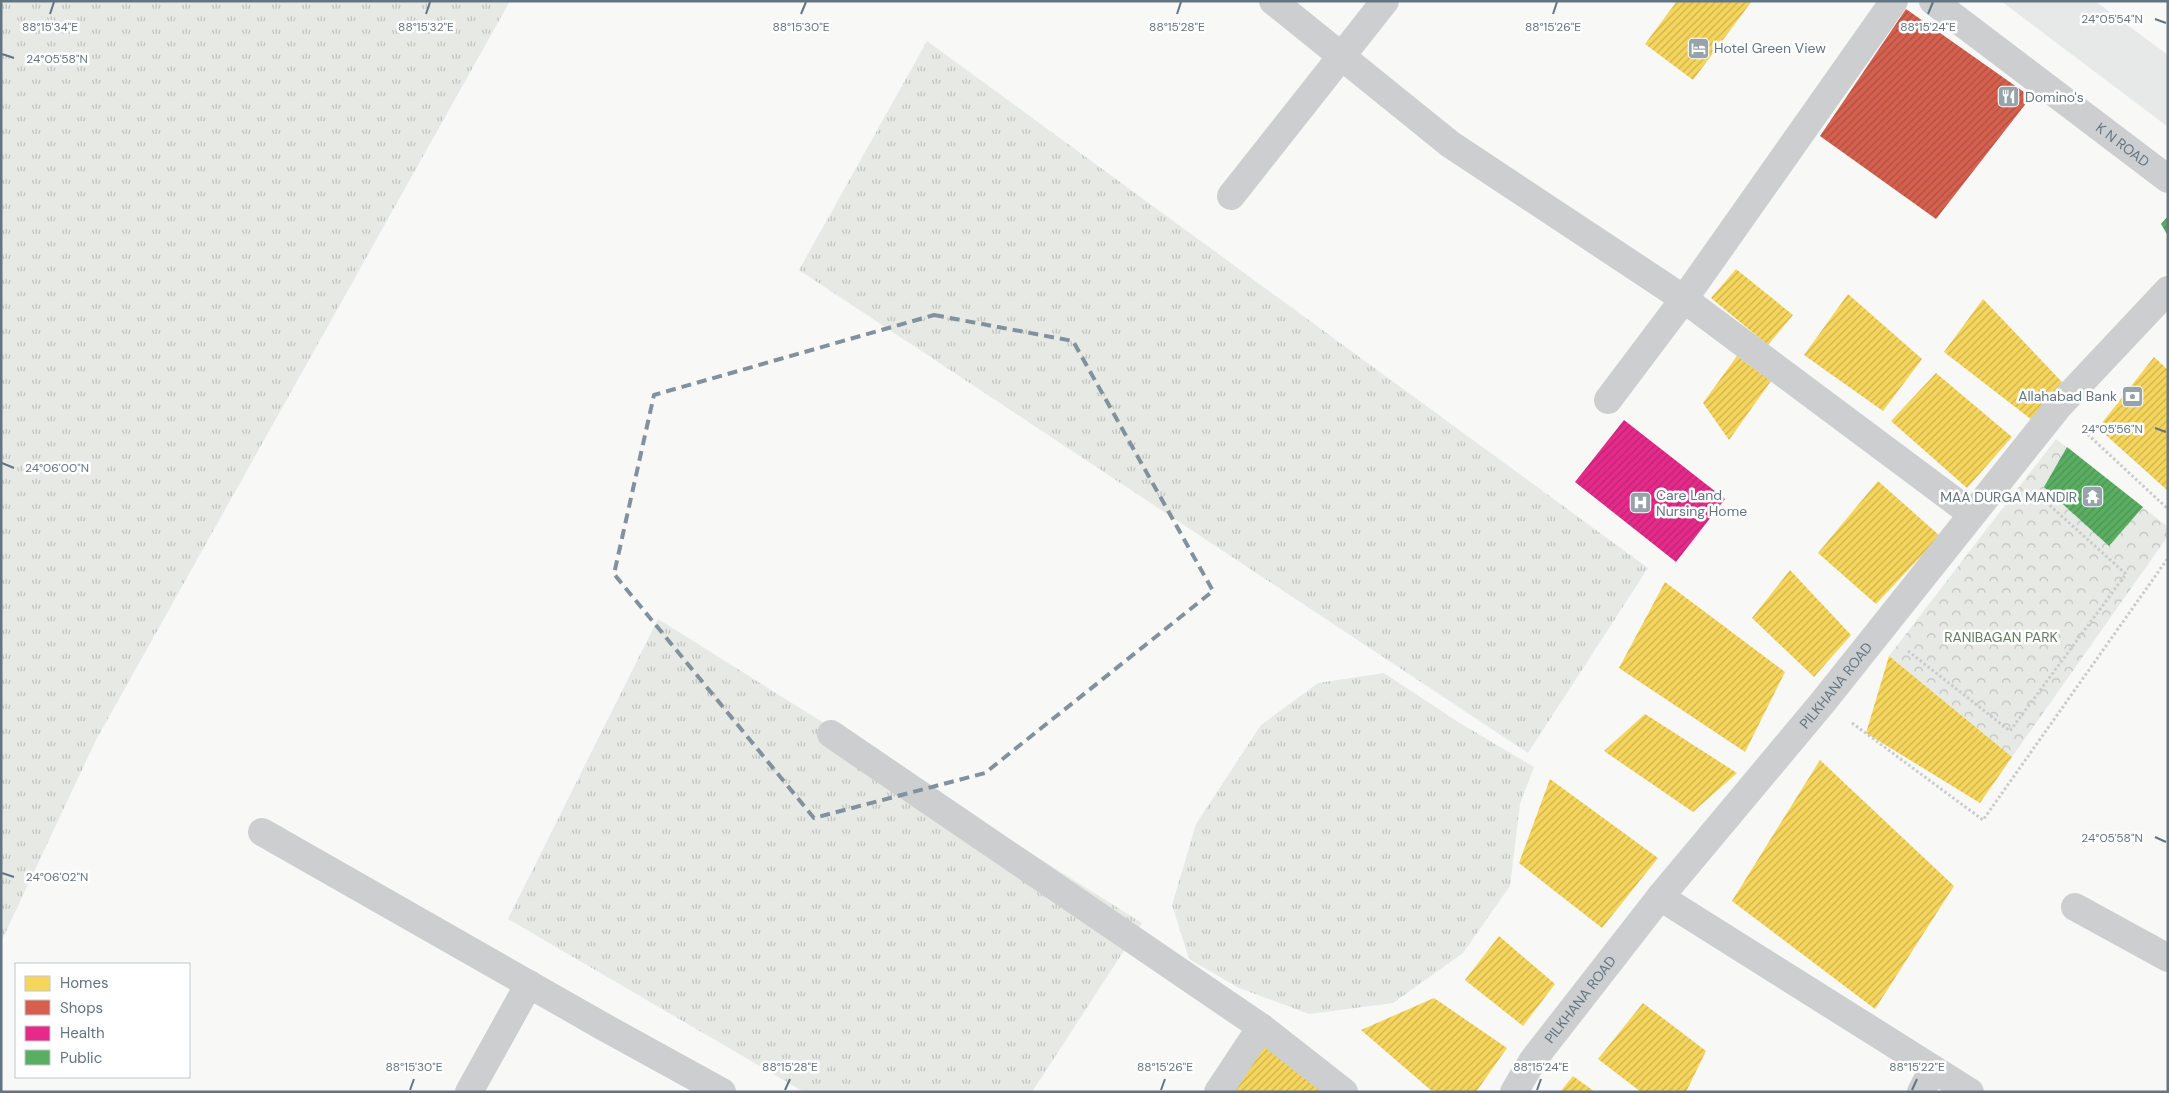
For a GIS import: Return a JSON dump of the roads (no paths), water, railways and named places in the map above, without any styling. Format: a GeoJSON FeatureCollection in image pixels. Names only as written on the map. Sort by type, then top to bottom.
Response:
{"type":"FeatureCollection","features":[{"type":"Feature","properties":{"kind":"street"},"geometry":{"type":"LineString","coordinates":[[1273,1],[1450,144],[1684,299],[1972,514]]}},
{"type":"Feature","properties":{"kind":"street"},"geometry":{"type":"LineString","coordinates":[[1231,196],[1385,1]]}},
{"type":"Feature","properties":{"kind":"street"},"geometry":{"type":"LineString","coordinates":[[1608,400],[1684,299],[1894,1]]}},
{"type":"Feature","properties":{"kind":"street","name":"K N ROAD"},"geometry":{"type":"LineString","coordinates":[[1933,1],[2168,179]]}},
{"type":"Feature","properties":{"kind":"street","name":"PILKHANA ROAD"},"geometry":{"type":"LineString","coordinates":[[1514,1092],[1533,1060],[1660,897],[1823,702],[2058,407],[2168,290]]}},
{"type":"Feature","properties":{"kind":"street"},"geometry":{"type":"LineString","coordinates":[[830,734],[1261,1027],[1344,1092]]}},
{"type":"Feature","properties":{"kind":"street"},"geometry":{"type":"LineString","coordinates":[[262,832],[722,1092]]}},
{"type":"Feature","properties":{"kind":"street"},"geometry":{"type":"LineString","coordinates":[[1660,897],[1927,1081],[1970,1092]]}},
{"type":"Feature","properties":{"kind":"street"},"geometry":{"type":"LineString","coordinates":[[2074,907],[2168,958]]}},
{"type":"Feature","properties":{"kind":"street"},"geometry":{"type":"LineString","coordinates":[[469,1092],[529,984]]}},
{"type":"Feature","properties":{"kind":"street"},"geometry":{"type":"LineString","coordinates":[[1218,1092],[1261,1027]]}},
{"type":"Feature","properties":{"kind":"place","name":"Hotel Green View"},"geometry":{"type":"Point","coordinates":[1698,48]}},
{"type":"Feature","properties":{"kind":"place","name":"Domino's"},"geometry":{"type":"Point","coordinates":[2009,97]}},
{"type":"Feature","properties":{"kind":"place","name":"Allahabad Bank"},"geometry":{"type":"Point","coordinates":[2133,396]}},
{"type":"Feature","properties":{"kind":"place","name":"MAA DURGA MANDIR"},"geometry":{"type":"Point","coordinates":[2093,497]}},
{"type":"Feature","properties":{"kind":"place","name":"Care Land Nursing Home"},"geometry":{"type":"Point","coordinates":[1640,503]}},
{"type":"Feature","properties":{"kind":"park label","name":"RANIBAGAN PARK"},"geometry":{"type":"Point","coordinates":[2001,637]}}]}
